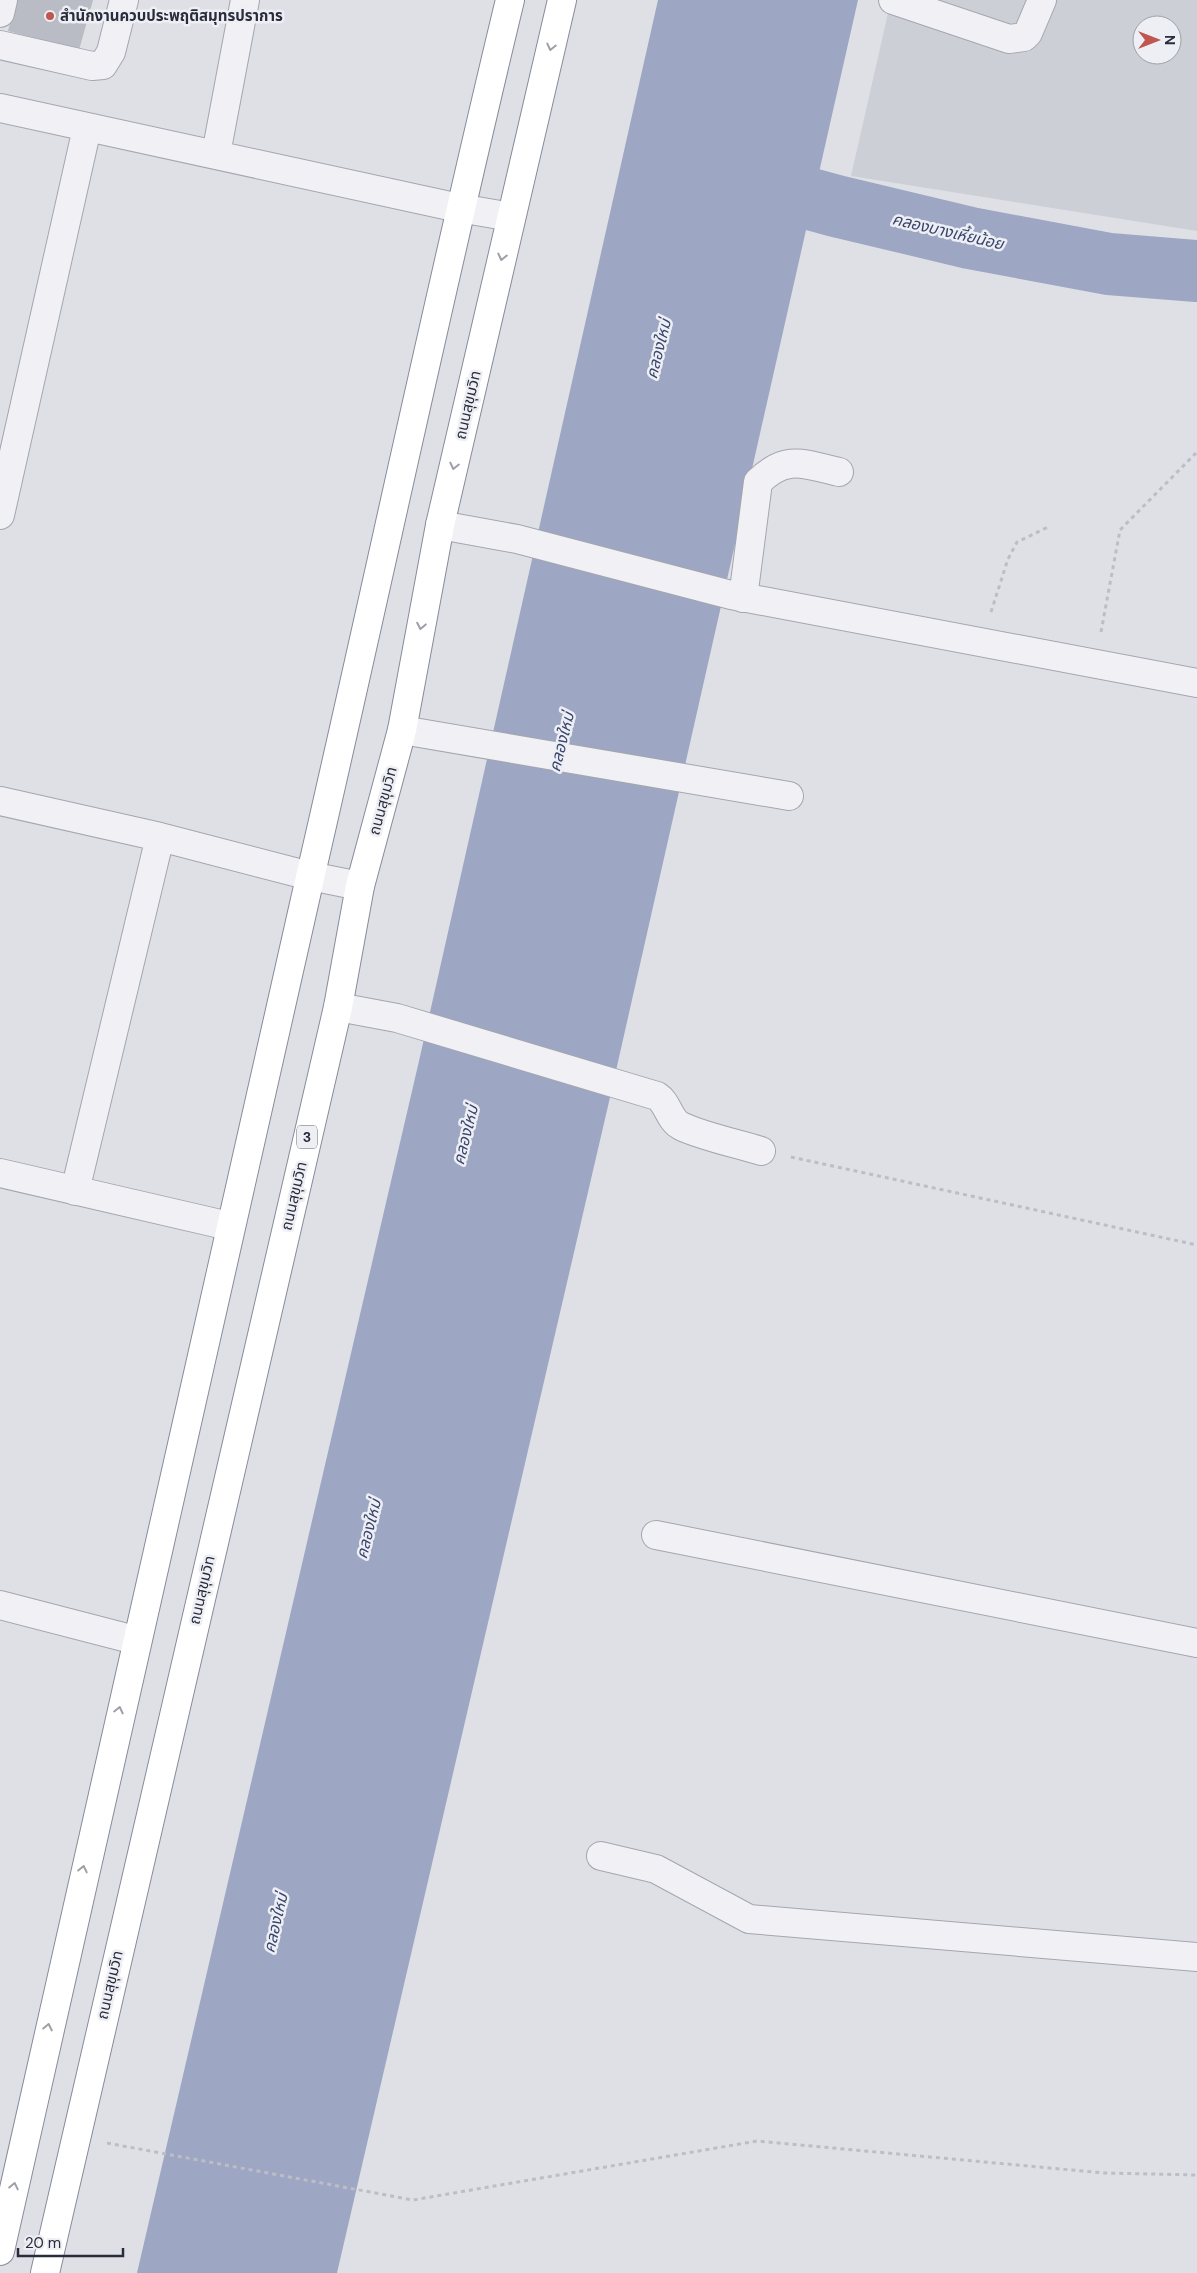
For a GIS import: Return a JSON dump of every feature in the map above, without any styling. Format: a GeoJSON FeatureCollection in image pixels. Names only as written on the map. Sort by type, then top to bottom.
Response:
{"type":"FeatureCollection","features":[{"type":"Feature","properties":{"kind":"highway"},"geometry":{"type":"LineString","coordinates":[[0,2251],[90,1832],[310,876],[459,208],[510,0]]}},
{"type":"Feature","properties":{"kind":"highway","name":"ถนนสุขุมวิท"},"geometry":{"type":"LineString","coordinates":[[44,2273],[338,1007],[360,886],[402,730],[440,525],[562,0]]}},
{"type":"Feature","properties":{"kind":"street"},"geometry":{"type":"LineString","coordinates":[[0,13],[3,0]]}},
{"type":"Feature","properties":{"kind":"street"},"geometry":{"type":"LineString","coordinates":[[0,45],[92,66],[103,65],[111,52],[124,0]]}},
{"type":"Feature","properties":{"kind":"street"},"geometry":{"type":"LineString","coordinates":[[216,154],[245,0]]}},
{"type":"Feature","properties":{"kind":"street"},"geometry":{"type":"LineString","coordinates":[[893,0],[1009,38],[1024,37],[1028,33],[1042,0]]}},
{"type":"Feature","properties":{"kind":"street"},"geometry":{"type":"LineString","coordinates":[[0,108],[459,208],[511,217]]}},
{"type":"Feature","properties":{"kind":"street"},"geometry":{"type":"LineString","coordinates":[[0,515],[87,128]]}},
{"type":"Feature","properties":{"kind":"street"},"geometry":{"type":"LineString","coordinates":[[737,596],[758,482],[771,469],[785,464],[802,464],[839,472]]}},
{"type":"Feature","properties":{"kind":"street"},"geometry":{"type":"LineString","coordinates":[[440,525],[517,538],[737,596],[1197,683]]}},
{"type":"Feature","properties":{"kind":"street"},"geometry":{"type":"LineString","coordinates":[[402,730],[468,743],[789,796]]}},
{"type":"Feature","properties":{"kind":"street"},"geometry":{"type":"LineString","coordinates":[[0,801],[160,836],[310,876],[360,886]]}},
{"type":"Feature","properties":{"kind":"street"},"geometry":{"type":"LineString","coordinates":[[75,1191],[160,836]]}},
{"type":"Feature","properties":{"kind":"street"},"geometry":{"type":"LineString","coordinates":[[338,1007],[397,1018],[657,1096],[664,1100],[670,1115],[681,1126],[761,1151]]}},
{"type":"Feature","properties":{"kind":"street"},"geometry":{"type":"LineString","coordinates":[[0,1173],[229,1226]]}},
{"type":"Feature","properties":{"kind":"street"},"geometry":{"type":"LineString","coordinates":[[656,1535],[1197,1643]]}},
{"type":"Feature","properties":{"kind":"street"},"geometry":{"type":"LineString","coordinates":[[0,1605],[135,1640]]}},
{"type":"Feature","properties":{"kind":"street"},"geometry":{"type":"LineString","coordinates":[[601,1856],[656,1869],[749,1919],[1197,1957]]}},
{"type":"Feature","properties":{"kind":"path"},"geometry":{"type":"LineString","coordinates":[[1095,664],[1120,530],[1197,452]]}},
{"type":"Feature","properties":{"kind":"path"},"geometry":{"type":"LineString","coordinates":[[981,641],[1008,559],[1017,542],[1034,532],[1048,527]]}},
{"type":"Feature","properties":{"kind":"path"},"geometry":{"type":"LineString","coordinates":[[761,1151],[1197,1245]]}},
{"type":"Feature","properties":{"kind":"path"},"geometry":{"type":"LineString","coordinates":[[75,2137],[413,2200],[757,2141],[1104,2172],[1197,2175]]}},
{"type":"Feature","properties":{"kind":"shaded area"},"geometry":{"type":"Polygon","coordinates":[[[891,0],[1197,0],[1197,231],[851,176],[891,0]]]}},
{"type":"Feature","properties":{"kind":"water","name":"คลองใหม่"},"geometry":{"type":"Polygon","coordinates":[[[658,0],[858,0],[608,1106],[337,2273],[137,2273],[419,1061],[658,0]]]}},
{"type":"Feature","properties":{"kind":"building","name":"สำนักงานควบประพฤติสมุทรปราการ"},"geometry":{"type":"Polygon","coordinates":[[[16,0],[93,0],[79,50],[8,31],[16,0]]]}},
{"type":"Feature","properties":{"kind":"waterway","name":"คลองบางเหี้ยน้อย"},"geometry":{"type":"LineString","coordinates":[[730,177],[836,206],[970,238],[1109,264],[1197,271]]}},
{"type":"Feature","properties":{"kind":"place","name":"สำนักงานควบประพฤติสมุทรปราการ"},"geometry":{"type":"Point","coordinates":[50,16]}}]}
